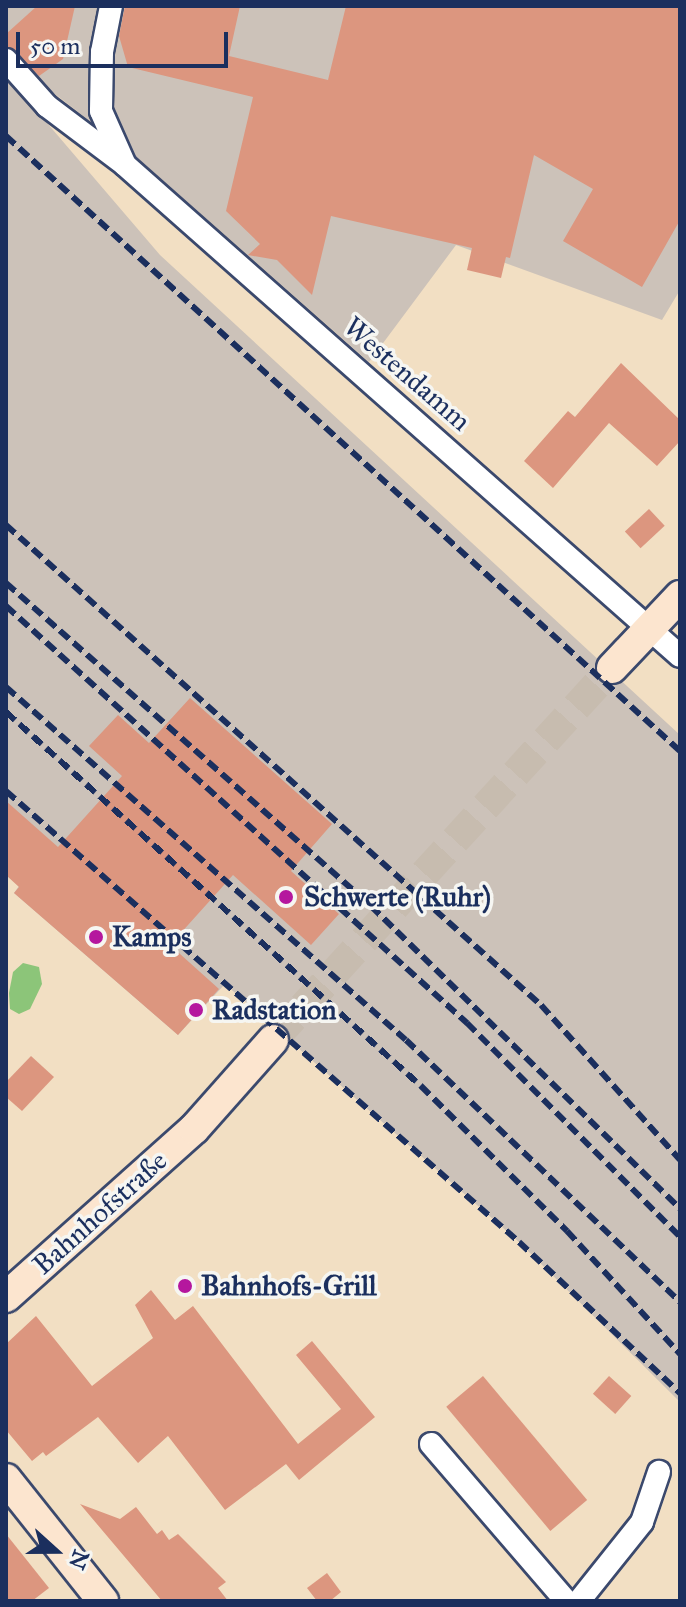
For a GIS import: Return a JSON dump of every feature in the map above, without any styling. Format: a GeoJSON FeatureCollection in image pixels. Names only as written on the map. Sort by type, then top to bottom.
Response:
{"type":"FeatureCollection","features":[{"type":"Feature","properties":{"kind":"main road"},"geometry":{"type":"LineString","coordinates":[[612,668],[680,596]]}},
{"type":"Feature","properties":{"kind":"main road","name":"Bahnhofstraße"},"geometry":{"type":"LineString","coordinates":[[6,1297],[194,1129],[273,1040]]}},
{"type":"Feature","properties":{"kind":"main road"},"geometry":{"type":"LineString","coordinates":[[6,1479],[103,1601]]}},
{"type":"Feature","properties":{"kind":"street","name":"Westendamm"},"geometry":{"type":"LineString","coordinates":[[111,6],[102,52],[101,111],[125,165]]}},
{"type":"Feature","properties":{"kind":"street","name":"Westendamm"},"geometry":{"type":"LineString","coordinates":[[6,60],[47,106],[125,165],[680,656]]}},
{"type":"Feature","properties":{"kind":"street"},"geometry":{"type":"LineString","coordinates":[[431,1444],[566,1601]]}},
{"type":"Feature","properties":{"kind":"street"},"geometry":{"type":"LineString","coordinates":[[579,1601],[642,1522],[659,1472]]}},
{"type":"Feature","properties":{"kind":"shaded area"},"geometry":{"type":"Polygon","coordinates":[[[6,6],[680,6],[680,290],[662,320],[456,245],[369,362],[139,159],[46,87],[6,38],[6,6]]]}},
{"type":"Feature","properties":{"kind":"shaded area"},"geometry":{"type":"Polygon","coordinates":[[[6,75],[160,255],[680,735],[680,1402],[519,1242],[225,984],[178,1035],[14,893],[19,886],[6,875],[6,75]]]}},
{"type":"Feature","properties":{"kind":"green space"},"geometry":{"type":"Polygon","coordinates":[[[23,963],[39,967],[42,984],[30,1009],[19,1014],[10,1009],[9,993],[13,972],[23,963]]]}},
{"type":"Feature","properties":{"kind":"building"},"geometry":{"type":"Polygon","coordinates":[[[37,6],[75,6],[63,59],[39,76],[6,45],[6,34],[37,6]]]}},
{"type":"Feature","properties":{"kind":"building"},"geometry":{"type":"Polygon","coordinates":[[[125,6],[240,6],[229,56],[328,80],[346,6],[680,6],[680,220],[642,287],[563,241],[593,189],[534,155],[510,258],[506,257],[501,278],[467,270],[472,248],[331,216],[312,295],[277,260],[248,255],[260,244],[226,211],[253,97],[128,67],[119,36],[125,6]]]}},
{"type":"Feature","properties":{"kind":"building"},"geometry":{"type":"Polygon","coordinates":[[[621,363],[680,420],[680,441],[657,466],[609,423],[553,488],[524,461],[568,411],[575,417],[621,363]]]}},
{"type":"Feature","properties":{"kind":"building"},"geometry":{"type":"Polygon","coordinates":[[[649,509],[665,526],[641,548],[625,532],[649,509]]]}},
{"type":"Feature","properties":{"kind":"building"},"geometry":{"type":"Polygon","coordinates":[[[190,698],[332,824],[291,871],[339,914],[311,945],[233,875],[170,945],[219,989],[178,1035],[14,893],[19,887],[6,875],[6,801],[58,847],[122,776],[89,746],[118,715],[149,743],[190,698]]]}},
{"type":"Feature","properties":{"kind":"building"},"geometry":{"type":"Polygon","coordinates":[[[31,1056],[54,1077],[22,1111],[6,1097],[6,1082],[31,1056]]]}},
{"type":"Feature","properties":{"kind":"building"},"geometry":{"type":"Polygon","coordinates":[[[151,1290],[175,1320],[193,1306],[298,1444],[341,1409],[296,1355],[312,1341],[375,1417],[299,1480],[286,1464],[225,1510],[168,1436],[138,1463],[98,1417],[46,1456],[43,1452],[32,1461],[6,1430],[6,1344],[36,1316],[92,1386],[153,1338],[135,1305],[151,1290]]]}},
{"type":"Feature","properties":{"kind":"building"},"geometry":{"type":"Polygon","coordinates":[[[483,1376],[587,1500],[550,1531],[446,1407],[483,1376]]]}},
{"type":"Feature","properties":{"kind":"building"},"geometry":{"type":"Polygon","coordinates":[[[609,1376],[631,1396],[615,1414],[593,1394],[609,1376]]]}},
{"type":"Feature","properties":{"kind":"building"},"geometry":{"type":"Polygon","coordinates":[[[80,1504],[120,1519],[136,1507],[157,1534],[162,1530],[169,1540],[178,1534],[226,1582],[218,1588],[228,1601],[162,1601],[80,1504]]]}},
{"type":"Feature","properties":{"kind":"building"},"geometry":{"type":"Polygon","coordinates":[[[6,1534],[49,1588],[32,1601],[6,1601],[6,1534]]]}},
{"type":"Feature","properties":{"kind":"building"},"geometry":{"type":"Polygon","coordinates":[[[327,1573],[341,1592],[330,1601],[317,1601],[307,1588],[327,1573]]]}},
{"type":"Feature","properties":{"kind":"tunnel"},"geometry":{"type":"LineString","coordinates":[[273,1040],[612,668]]}},
{"type":"Feature","properties":{"kind":"railway"},"geometry":{"type":"LineString","coordinates":[[6,136],[680,751]]}},
{"type":"Feature","properties":{"kind":"railway"},"geometry":{"type":"LineString","coordinates":[[6,525],[541,1005],[680,1160]]}},
{"type":"Feature","properties":{"kind":"railway"},"geometry":{"type":"LineString","coordinates":[[6,583],[371,906],[680,1209]]}},
{"type":"Feature","properties":{"kind":"railway"},"geometry":{"type":"LineString","coordinates":[[6,606],[467,1023],[680,1237]]}},
{"type":"Feature","properties":{"kind":"railway"},"geometry":{"type":"LineString","coordinates":[[6,687],[406,1040],[680,1302]]}},
{"type":"Feature","properties":{"kind":"railway"},"geometry":{"type":"LineString","coordinates":[[6,712],[421,1086],[567,1231],[680,1354]]}},
{"type":"Feature","properties":{"kind":"railway"},"geometry":{"type":"LineString","coordinates":[[6,791],[519,1242],[680,1393]]}},
{"type":"Feature","properties":{"kind":"place","name":"Schwerte (Ruhr)"},"geometry":{"type":"Point","coordinates":[286,897]}},
{"type":"Feature","properties":{"kind":"place","name":"Kamps"},"geometry":{"type":"Point","coordinates":[96,937]}},
{"type":"Feature","properties":{"kind":"place","name":"Radstation"},"geometry":{"type":"Point","coordinates":[196,1010]}},
{"type":"Feature","properties":{"kind":"place","name":"Bahnhofs-Grill"},"geometry":{"type":"Point","coordinates":[185,1286]}}]}
